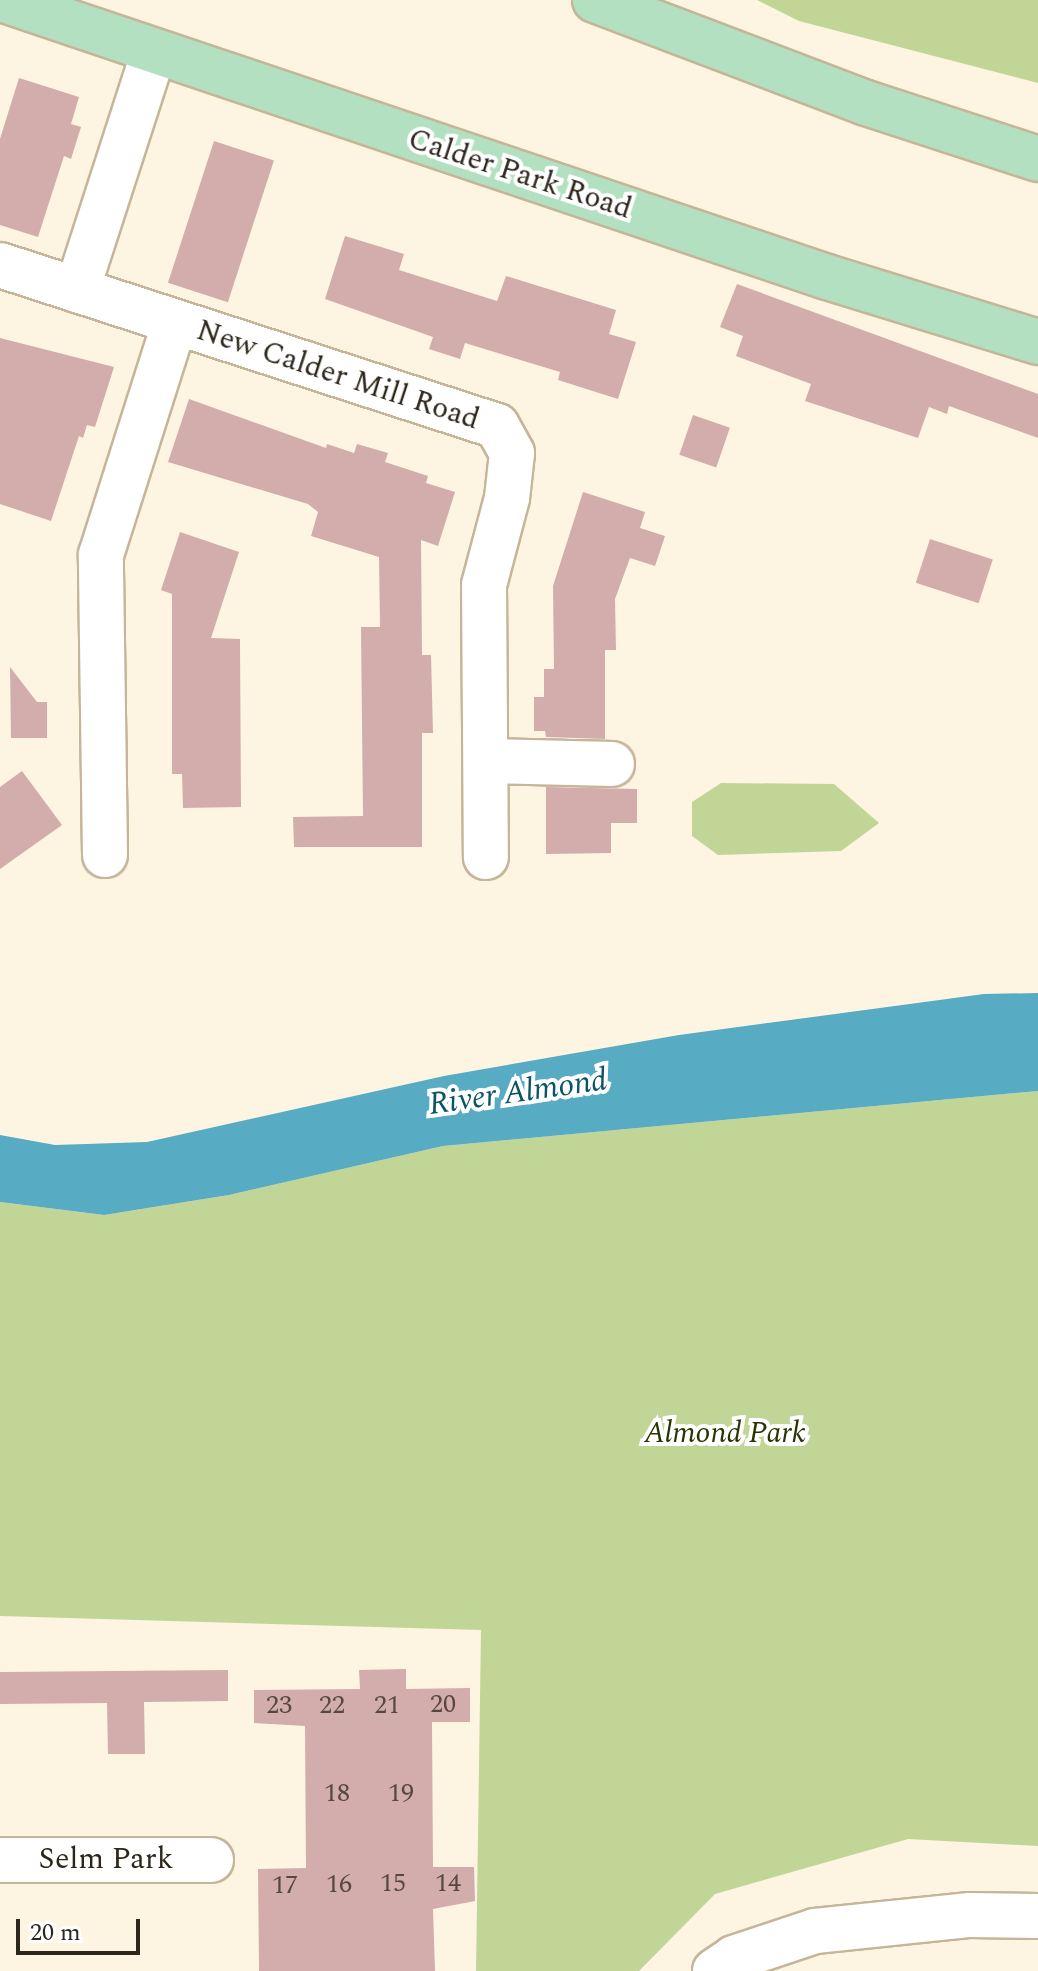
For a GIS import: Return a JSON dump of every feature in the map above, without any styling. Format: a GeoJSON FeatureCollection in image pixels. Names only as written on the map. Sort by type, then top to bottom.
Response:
{"type":"FeatureCollection","features":[{"type":"Feature","properties":{"kind":"main road","name":"Calder Park Road"},"geometry":{"type":"LineString","coordinates":[[4,0],[827,277],[1038,342]]}},
{"type":"Feature","properties":{"kind":"main road"},"geometry":{"type":"LineString","coordinates":[[595,0],[866,103],[1038,159]]}},
{"type":"Feature","properties":{"kind":"street"},"geometry":{"type":"LineString","coordinates":[[77,290],[154,52]]}},
{"type":"Feature","properties":{"kind":"street","name":"New Calder Mill Road"},"geometry":{"type":"LineString","coordinates":[[0,265],[497,426],[512,453],[507,498],[484,585],[489,761],[486,857]]}},
{"type":"Feature","properties":{"kind":"street","name":"New Calder Mill Road"},"geometry":{"type":"LineString","coordinates":[[105,855],[101,555],[175,322]]}},
{"type":"Feature","properties":{"kind":"street"},"geometry":{"type":"LineString","coordinates":[[489,761],[612,764]]}},
{"type":"Feature","properties":{"kind":"street","name":"Selm Park"},"geometry":{"type":"LineString","coordinates":[[0,1860],[211,1860]]}},
{"type":"Feature","properties":{"kind":"street"},"geometry":{"type":"LineString","coordinates":[[715,1971],[734,1958],[815,1931],[970,1915],[1038,1916]]}},
{"type":"Feature","properties":{"kind":"green space"},"geometry":{"type":"Polygon","coordinates":[[[757,0],[1038,0],[1038,83],[799,21],[757,0]]]}},
{"type":"Feature","properties":{"kind":"green space"},"geometry":{"type":"Polygon","coordinates":[[[721,783],[834,784],[879,823],[841,851],[718,855],[692,836],[692,802],[721,783]]]}},
{"type":"Feature","properties":{"kind":"green space","name":"Almond Park"},"geometry":{"type":"Polygon","coordinates":[[[1038,1091],[1038,1846],[908,1839],[715,1894],[639,1971],[476,1971],[481,1630],[0,1616],[0,1202],[104,1215],[229,1195],[443,1146],[1038,1091]]]}},
{"type":"Feature","properties":{"kind":"water","name":"River Almond"},"geometry":{"type":"Polygon","coordinates":[[[1038,993],[1038,1091],[443,1146],[229,1195],[104,1215],[0,1202],[0,1135],[55,1145],[147,1142],[444,1076],[679,1035],[984,994],[1038,993]]]}},
{"type":"Feature","properties":{"kind":"building"},"geometry":{"type":"Polygon","coordinates":[[[19,78],[79,97],[71,124],[81,127],[71,159],[64,156],[38,237],[0,225],[0,139],[19,78]]]}},
{"type":"Feature","properties":{"kind":"building"},"geometry":{"type":"Polygon","coordinates":[[[214,141],[274,160],[228,302],[168,283],[214,141]]]}},
{"type":"Feature","properties":{"kind":"building"},"geometry":{"type":"Polygon","coordinates":[[[345,236],[404,254],[399,270],[497,301],[506,276],[616,310],[609,334],[636,342],[618,399],[558,380],[560,372],[465,343],[460,359],[429,349],[433,337],[325,299],[345,236]]]}},
{"type":"Feature","properties":{"kind":"building"},"geometry":{"type":"Polygon","coordinates":[[[737,284],[1038,394],[1038,438],[949,406],[947,414],[929,407],[918,438],[805,401],[811,384],[736,356],[743,336],[720,327],[737,284]]]}},
{"type":"Feature","properties":{"kind":"building"},"geometry":{"type":"Polygon","coordinates":[[[0,338],[114,367],[95,427],[87,425],[83,438],[79,436],[51,521],[0,504],[0,338]]]}},
{"type":"Feature","properties":{"kind":"building"},"geometry":{"type":"Polygon","coordinates":[[[189,399],[326,448],[327,444],[354,453],[357,444],[388,453],[385,462],[428,476],[426,483],[455,492],[438,546],[421,540],[422,655],[431,655],[433,733],[422,733],[422,847],[294,847],[293,817],[363,816],[361,627],[380,627],[379,557],[311,536],[318,512],[308,504],[168,462],[189,399]]]}},
{"type":"Feature","properties":{"kind":"building"},"geometry":{"type":"Polygon","coordinates":[[[693,415],[730,428],[716,467],[679,455],[693,415]]]}},
{"type":"Feature","properties":{"kind":"building"},"geometry":{"type":"Polygon","coordinates":[[[583,492],[645,512],[640,528],[665,536],[655,566],[630,558],[615,599],[616,650],[605,650],[605,739],[546,737],[545,731],[534,731],[534,697],[544,697],[544,669],[554,669],[553,586],[583,492]]]}},
{"type":"Feature","properties":{"kind":"building"},"geometry":{"type":"Polygon","coordinates":[[[180,532],[239,552],[211,638],[240,639],[241,807],[183,808],[182,774],[172,774],[172,594],[161,590],[180,532]]]}},
{"type":"Feature","properties":{"kind":"building"},"geometry":{"type":"Polygon","coordinates":[[[930,539],[993,559],[979,603],[916,583],[930,539]]]}},
{"type":"Feature","properties":{"kind":"building"},"geometry":{"type":"Polygon","coordinates":[[[10,667],[37,702],[47,702],[47,738],[11,738],[10,667]]]}},
{"type":"Feature","properties":{"kind":"building"},"geometry":{"type":"Polygon","coordinates":[[[22,771],[62,825],[0,869],[0,787],[22,771]]]}},
{"type":"Feature","properties":{"kind":"building"},"geometry":{"type":"Polygon","coordinates":[[[546,787],[637,789],[637,823],[611,823],[611,853],[546,854],[546,787]]]}},
{"type":"Feature","properties":{"kind":"building"},"geometry":{"type":"Polygon","coordinates":[[[406,1669],[406,1689],[470,1688],[470,1722],[432,1722],[433,1867],[474,1867],[475,1901],[433,1909],[435,1971],[259,1971],[258,1869],[306,1868],[305,1726],[254,1723],[254,1690],[360,1689],[359,1670],[406,1669]]]}},
{"type":"Feature","properties":{"kind":"building"},"geometry":{"type":"Polygon","coordinates":[[[228,1670],[228,1701],[144,1702],[145,1754],[108,1754],[107,1703],[0,1704],[0,1672],[228,1670]]]}}]}
